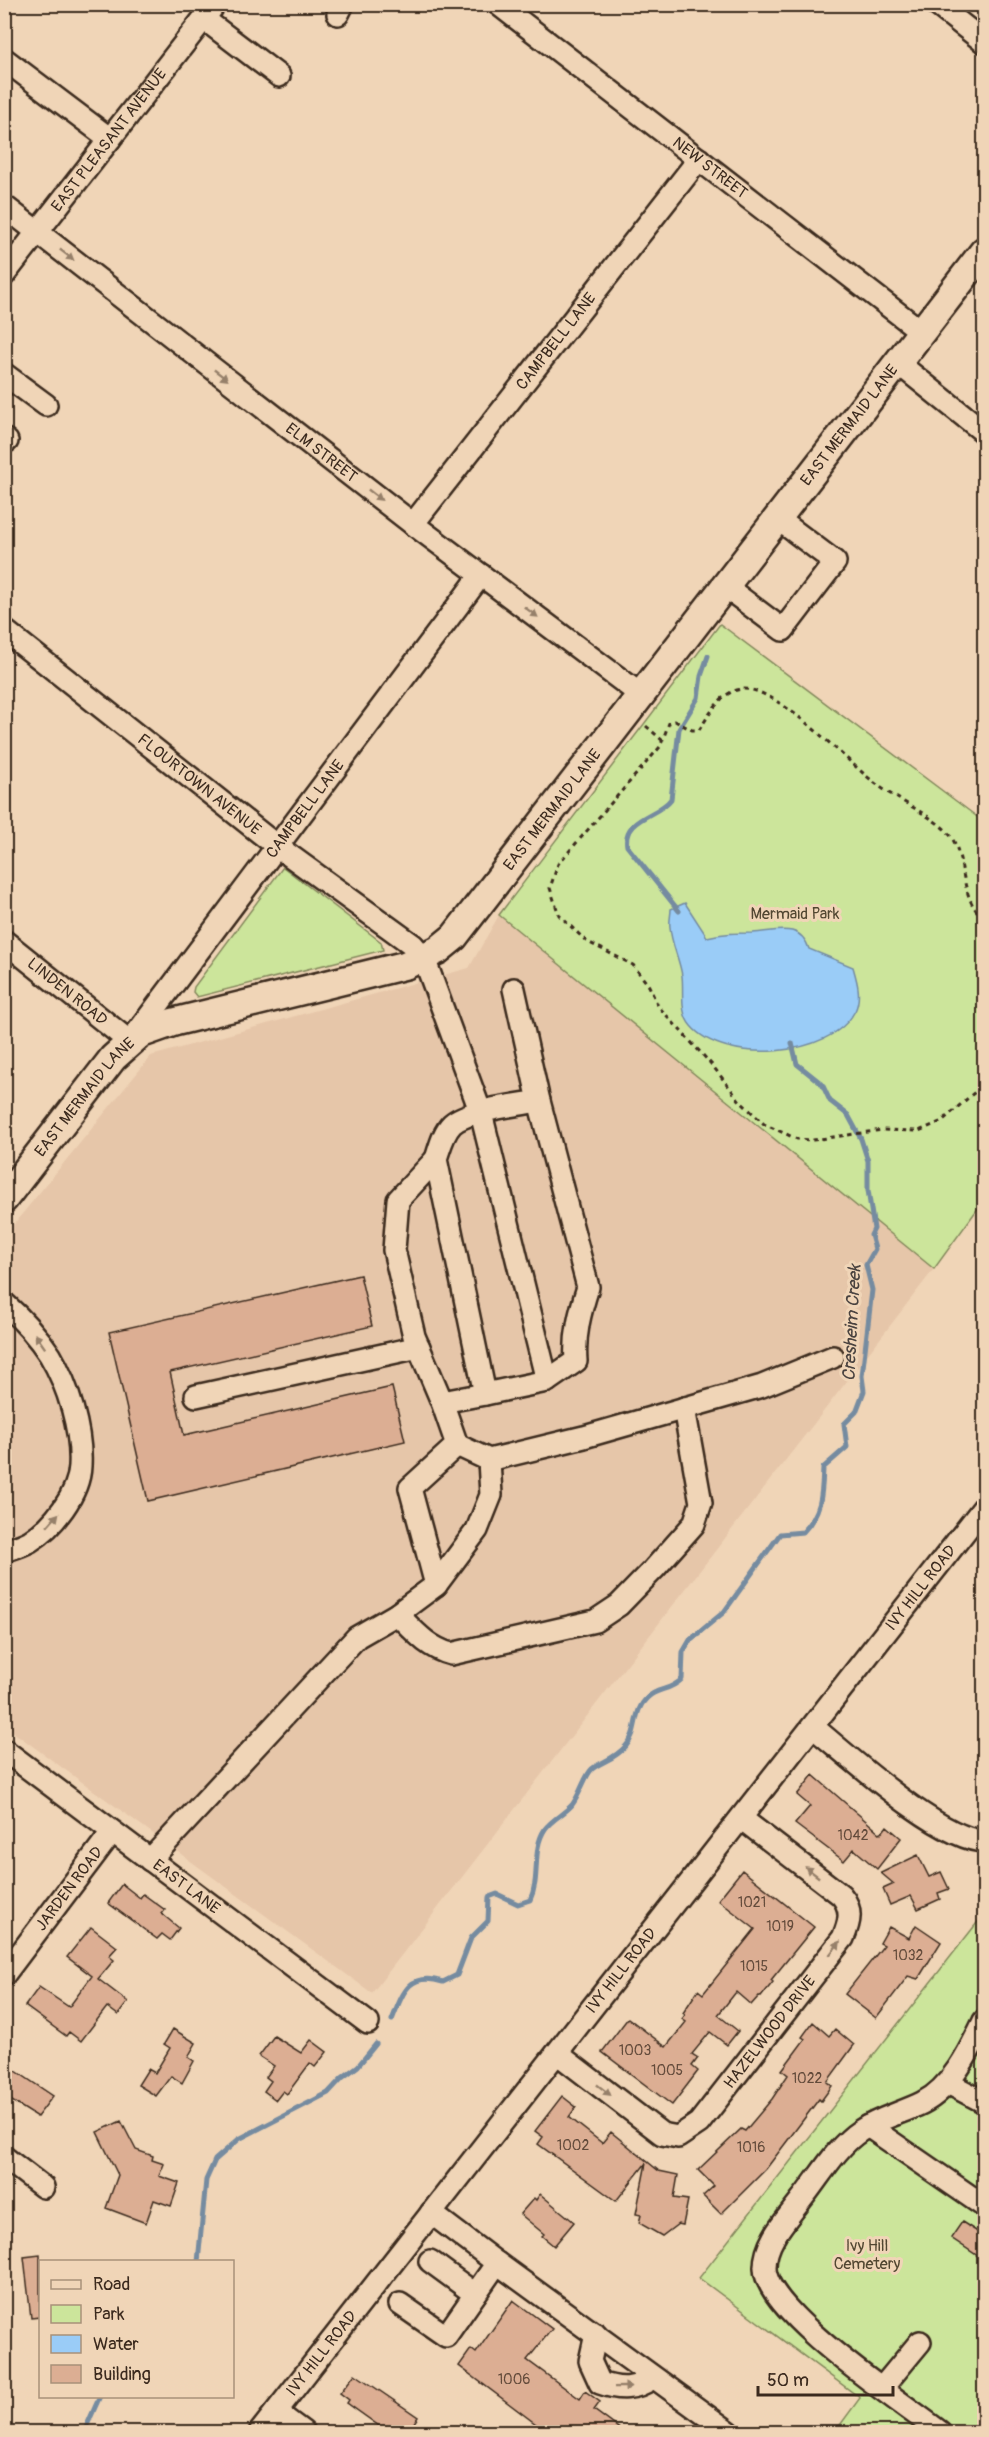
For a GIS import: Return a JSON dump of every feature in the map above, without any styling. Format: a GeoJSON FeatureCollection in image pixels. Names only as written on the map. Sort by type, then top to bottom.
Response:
{"type":"FeatureCollection","features":[{"type":"Feature","properties":{"kind":"main road","name":"EAST MERMAID LANE"},"geometry":{"type":"LineString","coordinates":[[4,1199],[113,1058],[130,1042],[147,1031],[174,1022],[376,973],[424,958],[447,943],[641,708],[726,587],[984,251]]}},
{"type":"Feature","properties":{"kind":"street","name":"NEW STREET"},"geometry":{"type":"LineString","coordinates":[[498,4],[922,332]]}},
{"type":"Feature","properties":{"kind":"street"},"geometry":{"type":"LineString","coordinates":[[936,4],[984,42]]}},
{"type":"Feature","properties":{"kind":"street"},"geometry":{"type":"LineString","coordinates":[[210,12],[279,76]]}},
{"type":"Feature","properties":{"kind":"street","name":"EAST PLEASANT AVENUE"},"geometry":{"type":"LineString","coordinates":[[4,275],[210,12]]}},
{"type":"Feature","properties":{"kind":"street"},"geometry":{"type":"LineString","coordinates":[[4,59],[110,139]]}},
{"type":"Feature","properties":{"kind":"street","name":"CAMPBELL LANE"},"geometry":{"type":"LineString","coordinates":[[413,524],[699,159]]}},
{"type":"Feature","properties":{"kind":"street","name":"ELM STREET"},"geometry":{"type":"LineString","coordinates":[[4,206],[481,575],[641,708]]}},
{"type":"Feature","properties":{"kind":"street"},"geometry":{"type":"LineString","coordinates":[[898,363],[984,432]]}},
{"type":"Feature","properties":{"kind":"street"},"geometry":{"type":"LineString","coordinates":[[4,374],[46,405]]}},
{"type":"Feature","properties":{"kind":"street"},"geometry":{"type":"LineString","coordinates":[[726,587],[783,630],[803,605],[835,562],[778,519]]}},
{"type":"Feature","properties":{"kind":"street","name":"CAMPBELL LANE"},"geometry":{"type":"LineString","coordinates":[[130,1042],[481,575]]}},
{"type":"Feature","properties":{"kind":"street","name":"FLOURTOWN AVENUE"},"geometry":{"type":"LineString","coordinates":[[4,630],[278,847],[413,945],[424,958]]}},
{"type":"Feature","properties":{"kind":"street","name":"LINDEN ROAD"},"geometry":{"type":"LineString","coordinates":[[4,941],[130,1042]]}},
{"type":"Feature","properties":{"kind":"street"},"geometry":{"type":"LineString","coordinates":[[424,958],[481,1113],[547,1381]]}},
{"type":"Feature","properties":{"kind":"street"},"geometry":{"type":"LineString","coordinates":[[442,1402],[547,1381],[576,1361],[575,1345],[579,1316],[588,1287],[539,1101],[514,989]]}},
{"type":"Feature","properties":{"kind":"street"},"geometry":{"type":"LineString","coordinates":[[539,1101],[465,1116],[452,1124],[442,1139],[436,1159],[398,1200],[394,1250],[419,1347],[457,1445],[489,1460],[762,1386],[833,1357]]}},
{"type":"Feature","properties":{"kind":"street"},"geometry":{"type":"LineString","coordinates":[[436,1159],[485,1394]]}},
{"type":"Feature","properties":{"kind":"street"},"geometry":{"type":"LineString","coordinates":[[4,1303],[30,1327],[51,1357],[59,1374],[66,1391],[74,1424],[80,1467],[72,1494],[52,1522],[30,1541],[4,1551]]}},
{"type":"Feature","properties":{"kind":"street"},"geometry":{"type":"LineString","coordinates":[[196,1396],[419,1347]]}},
{"type":"Feature","properties":{"kind":"street"},"geometry":{"type":"LineString","coordinates":[[398,1614],[424,1641],[437,1650],[451,1654],[595,1621],[619,1605],[694,1524],[701,1503],[684,1408]]}},
{"type":"Feature","properties":{"kind":"street"},"geometry":{"type":"LineString","coordinates":[[436,1585],[410,1488],[457,1445]]}},
{"type":"Feature","properties":{"kind":"street"},"geometry":{"type":"LineString","coordinates":[[150,1860],[357,1637],[398,1614],[436,1585],[477,1530],[491,1495],[489,1460]]}},
{"type":"Feature","properties":{"kind":"street","name":"IVY HILL ROAD"},"geometry":{"type":"LineString","coordinates":[[260,2433],[984,1507]]}},
{"type":"Feature","properties":{"kind":"street"},"geometry":{"type":"LineString","coordinates":[[813,1727],[933,1820],[958,1835],[984,1841]]}},
{"type":"Feature","properties":{"kind":"street","name":"EAST LANE"},"geometry":{"type":"LineString","coordinates":[[4,1750],[368,2022]]}},
{"type":"Feature","properties":{"kind":"street","name":"HAZELWOOD DRIVE"},"geometry":{"type":"LineString","coordinates":[[558,2054],[662,2134],[678,2137],[685,2135],[706,2114],[843,1938],[849,1922],[849,1908],[841,1895],[742,1819]]}},
{"type":"Feature","properties":{"kind":"street","name":"JARDEN ROAD"},"geometry":{"type":"LineString","coordinates":[[4,1976],[112,1832]]}},
{"type":"Feature","properties":{"kind":"street"},"geometry":{"type":"LineString","coordinates":[[940,2433],[854,2368],[786,2307],[773,2292],[765,2267],[769,2247],[779,2228],[842,2147],[868,2126],[925,2102],[948,2083],[984,2021]]}},
{"type":"Feature","properties":{"kind":"street"},"geometry":{"type":"LineString","coordinates":[[948,2083],[984,2102]]}},
{"type":"Feature","properties":{"kind":"street"},"geometry":{"type":"LineString","coordinates":[[868,2126],[984,2206]]}},
{"type":"Feature","properties":{"kind":"street"},"geometry":{"type":"LineString","coordinates":[[4,2157],[43,2187]]}},
{"type":"Feature","properties":{"kind":"street"},"geometry":{"type":"LineString","coordinates":[[432,2213],[729,2433]]}},
{"type":"Feature","properties":{"kind":"street"},"geometry":{"type":"LineString","coordinates":[[430,2261],[475,2294]]}},
{"type":"Feature","properties":{"kind":"street"},"geometry":{"type":"LineString","coordinates":[[400,2304],[446,2337],[497,2263]]}},
{"type":"Feature","properties":{"kind":"street"},"geometry":{"type":"LineString","coordinates":[[596,2334],[590,2361],[600,2383],[616,2389],[641,2386],[653,2378]]}},
{"type":"Feature","properties":{"kind":"street"},"geometry":{"type":"LineString","coordinates":[[882,2388],[920,2342]]}},
{"type":"Feature","properties":{"kind":"street"},"geometry":{"type":"LineString","coordinates":[[276,2412],[303,2433]]}},
{"type":"Feature","properties":{"kind":"path"},"geometry":{"type":"LineString","coordinates":[[984,918],[969,893],[959,854],[950,834],[879,787],[788,708],[760,692],[742,688],[720,698],[699,730],[692,730],[675,721],[669,723],[663,741],[558,864],[550,888],[560,915],[586,941],[633,965],[649,986],[658,1006],[712,1065],[740,1101],[764,1124],[796,1139],[813,1140],[882,1130],[919,1131],[942,1121],[984,1084]]}},
{"type":"Feature","properties":{"kind":"path"},"geometry":{"type":"LineString","coordinates":[[641,708],[663,741]]}},
{"type":"Feature","properties":{"kind":"shaded area"},"geometry":{"type":"Polygon","coordinates":[[[499,915],[934,1269],[372,1993],[5,1726],[5,1235],[151,1056],[469,968],[499,915]]]}},
{"type":"Feature","properties":{"kind":"green space","name":"Mermaid Park"},"geometry":{"type":"Polygon","coordinates":[[[720,624],[984,822],[984,1200],[934,1269],[499,915],[720,624]]]}},
{"type":"Feature","properties":{"kind":"green space"},"geometry":{"type":"Polygon","coordinates":[[[283,867],[381,942],[383,950],[197,997],[193,992],[194,987],[283,867]]]}},
{"type":"Feature","properties":{"kind":"green space","name":"Ivy Hill Cemetery"},"geometry":{"type":"Polygon","coordinates":[[[984,1914],[984,2432],[835,2432],[860,2398],[699,2278],[984,1914]]]}},
{"type":"Feature","properties":{"kind":"water"},"geometry":{"type":"Polygon","coordinates":[[[685,903],[707,937],[778,930],[793,931],[805,940],[809,949],[853,967],[858,995],[855,1011],[842,1027],[824,1039],[801,1047],[776,1051],[751,1051],[727,1047],[707,1038],[691,1026],[685,1015],[682,976],[671,933],[671,909],[685,903]]]}},
{"type":"Feature","properties":{"kind":"building"},"geometry":{"type":"Polygon","coordinates":[[[360,1275],[372,1326],[170,1372],[184,1435],[392,1387],[405,1441],[148,1501],[109,1332],[360,1275]]]}},
{"type":"Feature","properties":{"kind":"building"},"geometry":{"type":"Polygon","coordinates":[[[813,1775],[881,1834],[887,1826],[901,1838],[877,1869],[854,1849],[844,1861],[795,1824],[810,1806],[797,1795],[813,1775]]]}},
{"type":"Feature","properties":{"kind":"building"},"geometry":{"type":"Polygon","coordinates":[[[918,1855],[929,1877],[941,1872],[949,1889],[938,1893],[940,1899],[918,1909],[911,1896],[890,1905],[883,1889],[894,1884],[881,1873],[918,1855]]]}},
{"type":"Feature","properties":{"kind":"building"},"geometry":{"type":"Polygon","coordinates":[[[742,1870],[814,1927],[771,1980],[773,1982],[761,1997],[759,1996],[751,2005],[736,1992],[718,2015],[738,2031],[727,2045],[710,2032],[692,2054],[698,2058],[692,2066],[698,2071],[672,2105],[602,2052],[628,2018],[666,2047],[686,2022],[682,2019],[685,2015],[683,2013],[698,1990],[703,1994],[755,1929],[718,1900],[742,1870]]]}},
{"type":"Feature","properties":{"kind":"building"},"geometry":{"type":"Polygon","coordinates":[[[122,1884],[140,1898],[143,1894],[165,1910],[162,1914],[179,1928],[170,1940],[162,1934],[157,1939],[108,1903],[122,1884]]]}},
{"type":"Feature","properties":{"kind":"building"},"geometry":{"type":"Polygon","coordinates":[[[916,1925],[941,1942],[918,1979],[908,1976],[876,2018],[845,1994],[884,1945],[880,1943],[889,1927],[909,1938],[916,1925]]]}},
{"type":"Feature","properties":{"kind":"building"},"geometry":{"type":"Polygon","coordinates":[[[91,1927],[117,1947],[109,1956],[114,1960],[98,1979],[128,2002],[118,2015],[107,2007],[81,2041],[69,2032],[66,2036],[25,2006],[39,1987],[69,2007],[92,1976],[67,1957],[91,1927]]]}},
{"type":"Feature","properties":{"kind":"building"},"geometry":{"type":"Polygon","coordinates":[[[813,2022],[829,2036],[835,2029],[854,2045],[827,2082],[832,2086],[821,2101],[819,2099],[766,2169],[721,2214],[703,2196],[714,2186],[698,2170],[741,2129],[745,2131],[772,2099],[788,2075],[782,2070],[805,2039],[802,2037],[813,2022]]]}},
{"type":"Feature","properties":{"kind":"building"},"geometry":{"type":"Polygon","coordinates":[[[173,2029],[196,2043],[188,2057],[194,2061],[182,2083],[171,2076],[156,2096],[138,2085],[148,2069],[155,2073],[170,2048],[164,2044],[173,2029]]]}},
{"type":"Feature","properties":{"kind":"building"},"geometry":{"type":"Polygon","coordinates":[[[274,2036],[301,2053],[311,2040],[327,2052],[315,2067],[310,2063],[287,2094],[283,2091],[276,2100],[264,2091],[271,2081],[266,2077],[274,2066],[259,2056],[274,2036]]]}},
{"type":"Feature","properties":{"kind":"building"},"geometry":{"type":"Polygon","coordinates":[[[4,2063],[53,2096],[37,2117],[4,2096],[4,2063]]]}},
{"type":"Feature","properties":{"kind":"building"},"geometry":{"type":"Polygon","coordinates":[[[562,2096],[576,2107],[569,2117],[602,2143],[611,2132],[659,2171],[678,2175],[674,2198],[688,2200],[683,2225],[678,2224],[662,2236],[639,2223],[641,2215],[636,2214],[646,2163],[616,2201],[538,2144],[543,2137],[535,2131],[562,2096]]]}},
{"type":"Feature","properties":{"kind":"building"},"geometry":{"type":"Polygon","coordinates":[[[121,2121],[136,2150],[153,2156],[152,2160],[164,2164],[159,2176],[179,2183],[171,2206],[154,2200],[146,2223],[106,2208],[118,2175],[97,2132],[121,2121]]]}},
{"type":"Feature","properties":{"kind":"building"},"geometry":{"type":"Polygon","coordinates":[[[540,2194],[574,2222],[554,2246],[542,2236],[544,2234],[520,2214],[540,2194]]]}},
{"type":"Feature","properties":{"kind":"building"},"geometry":{"type":"Polygon","coordinates":[[[962,2222],[984,2236],[984,2260],[951,2238],[962,2222]]]}},
{"type":"Feature","properties":{"kind":"building"},"geometry":{"type":"Polygon","coordinates":[[[40,2255],[39,2317],[31,2318],[24,2257],[40,2255]]]}},
{"type":"Feature","properties":{"kind":"building"},"geometry":{"type":"Polygon","coordinates":[[[513,2300],[552,2329],[527,2360],[580,2399],[585,2391],[600,2402],[594,2410],[625,2433],[548,2433],[459,2366],[471,2349],[476,2353],[513,2300]]]}},
{"type":"Feature","properties":{"kind":"building"},"geometry":{"type":"Polygon","coordinates":[[[355,2374],[418,2417],[407,2433],[389,2433],[347,2403],[349,2400],[340,2393],[355,2374]]]}},
{"type":"Feature","properties":{"kind":"waterway","name":"Cresheim Creek"},"geometry":{"type":"LineString","coordinates":[[679,911],[627,846],[627,837],[630,829],[636,823],[671,799],[679,729],[698,698],[701,676],[708,656]]}},
{"type":"Feature","properties":{"kind":"waterway","name":"Cresheim Creek"},"geometry":{"type":"LineString","coordinates":[[392,2020],[409,1986],[422,1979],[443,1982],[457,1975],[471,1938],[488,1921],[489,1897],[497,1894],[518,1904],[530,1900],[535,1882],[538,1846],[545,1829],[572,1805],[592,1769],[626,1746],[633,1734],[642,1703],[655,1692],[673,1686],[682,1679],[683,1652],[690,1640],[724,1612],[780,1534],[803,1532],[809,1525],[820,1503],[823,1468],[847,1447],[844,1424],[856,1412],[864,1391],[862,1376],[872,1290],[866,1265],[875,1249],[871,1235],[874,1229],[868,1190],[868,1161],[861,1139],[848,1115],[830,1101],[822,1084],[797,1064],[792,1043]]}},
{"type":"Feature","properties":{"kind":"waterway","name":"Cresheim Creek"},"geometry":{"type":"LineString","coordinates":[[198,2260],[206,2180],[215,2160],[239,2139],[328,2093],[358,2066],[376,2044]]}},
{"type":"Feature","properties":{"kind":"waterway","name":"Cresheim Creek"},"geometry":{"type":"LineString","coordinates":[[84,2432],[99,2398]]}}]}
